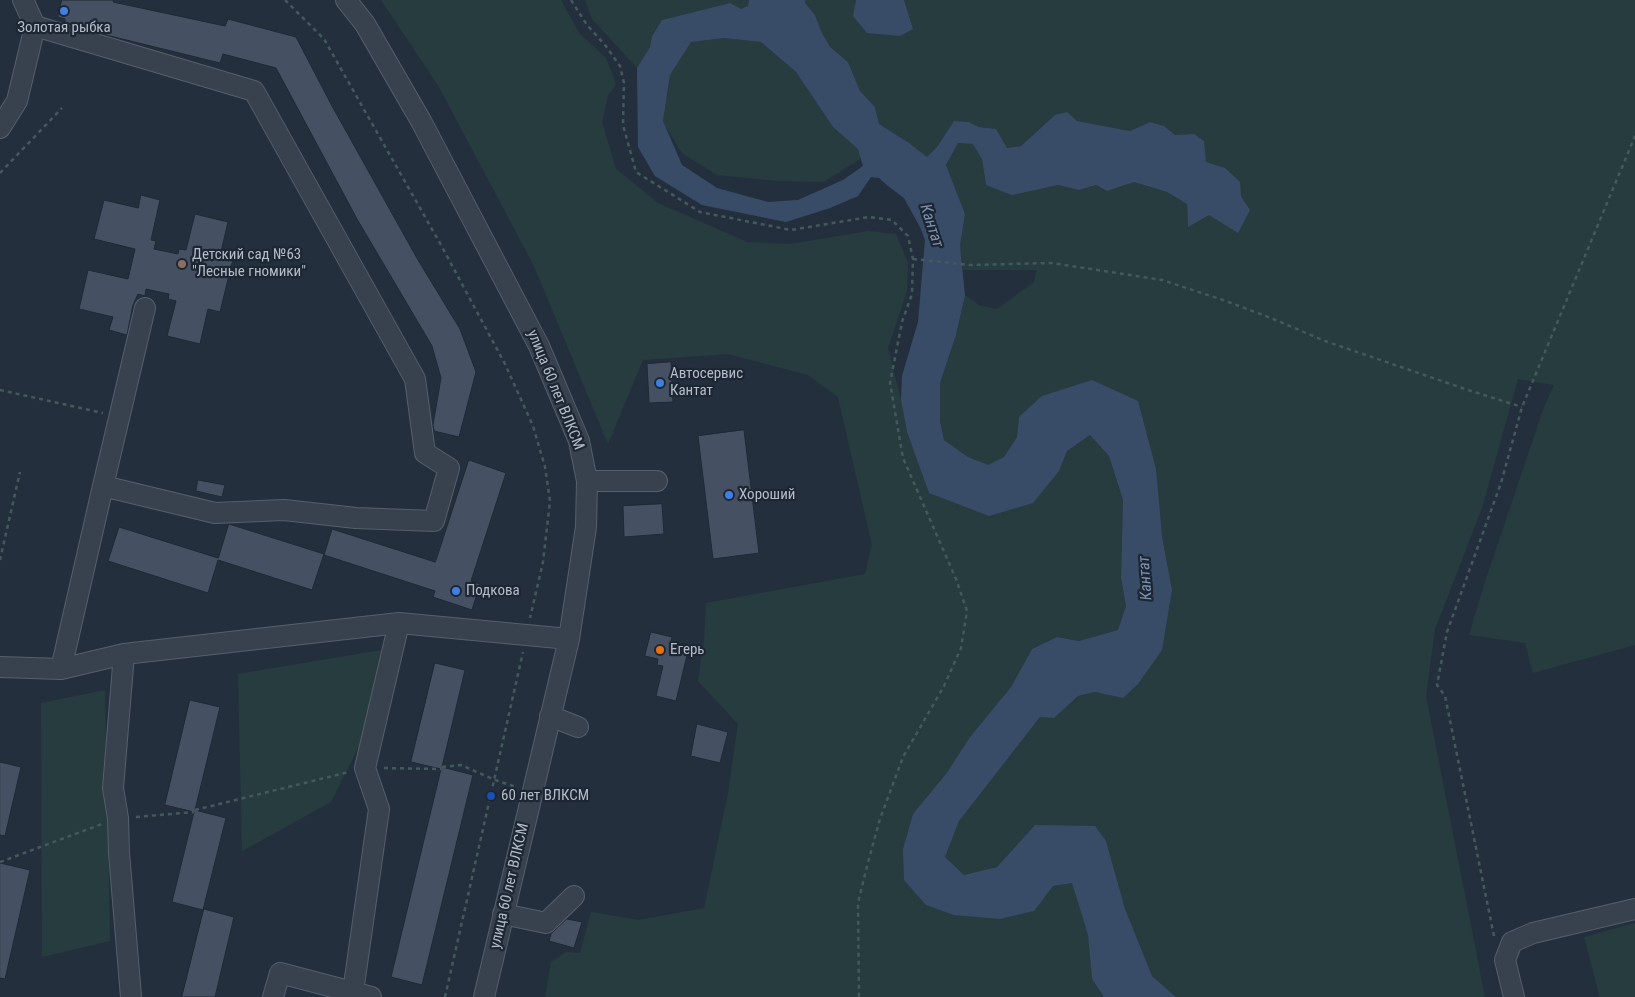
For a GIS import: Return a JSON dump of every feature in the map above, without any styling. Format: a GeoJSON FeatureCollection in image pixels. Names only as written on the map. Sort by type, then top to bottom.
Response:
{"type":"FeatureCollection","features":[{"type":"Feature","properties":{"kind":"street"},"geometry":{"type":"LineString","coordinates":[[0,128],[17,101],[35,26],[23,0]]}},
{"type":"Feature","properties":{"kind":"street","name":"улица 60 лет ВЛКСМ"},"geometry":{"type":"LineString","coordinates":[[346,0],[365,24],[421,121],[539,346],[579,441],[587,481],[586,527],[569,639],[484,997]]}},
{"type":"Feature","properties":{"kind":"street"},"geometry":{"type":"LineString","coordinates":[[35,26],[254,91],[415,379],[425,453],[449,468],[434,521],[356,518],[284,510],[215,513],[103,486]]}},
{"type":"Feature","properties":{"kind":"street"},"geometry":{"type":"LineString","coordinates":[[62,669],[145,308]]}},
{"type":"Feature","properties":{"kind":"street"},"geometry":{"type":"LineString","coordinates":[[587,481],[657,481]]}},
{"type":"Feature","properties":{"kind":"street"},"geometry":{"type":"LineString","coordinates":[[272,997],[280,973],[362,994],[379,809],[365,768],[400,623]]}},
{"type":"Feature","properties":{"kind":"street"},"geometry":{"type":"LineString","coordinates":[[0,667],[62,669],[124,654],[400,623],[569,639]]}},
{"type":"Feature","properties":{"kind":"street"},"geometry":{"type":"LineString","coordinates":[[124,654],[113,788],[118,818],[119,853],[131,997]]}},
{"type":"Feature","properties":{"kind":"street"},"geometry":{"type":"LineString","coordinates":[[550,716],[578,727]]}},
{"type":"Feature","properties":{"kind":"street"},"geometry":{"type":"LineString","coordinates":[[503,914],[546,923],[574,896]]}},
{"type":"Feature","properties":{"kind":"street"},"geometry":{"type":"LineString","coordinates":[[1514,997],[1505,960],[1512,942],[1533,933],[1635,909]]}},
{"type":"Feature","properties":{"kind":"path"},"geometry":{"type":"LineString","coordinates":[[571,0],[587,25],[605,44],[620,66],[624,83],[623,125],[636,172],[700,212],[791,230],[869,216],[892,220],[908,236],[913,259],[912,294],[902,322],[890,383],[904,458],[956,579],[967,611],[961,648],[944,686],[903,757],[880,819],[858,904],[859,997]]}},
{"type":"Feature","properties":{"kind":"path"},"geometry":{"type":"LineString","coordinates":[[0,173],[62,108]]}},
{"type":"Feature","properties":{"kind":"path"},"geometry":{"type":"LineString","coordinates":[[1495,940],[1445,696],[1437,685],[1447,632],[1500,483],[1522,407],[1635,136]]}},
{"type":"Feature","properties":{"kind":"path"},"geometry":{"type":"LineString","coordinates":[[913,259],[970,265],[1052,263],[1162,280],[1271,318],[1324,341],[1522,407]]}},
{"type":"Feature","properties":{"kind":"path"},"geometry":{"type":"LineString","coordinates":[[0,390],[119,417]]}},
{"type":"Feature","properties":{"kind":"path"},"geometry":{"type":"LineString","coordinates":[[0,560],[20,472]]}},
{"type":"Feature","properties":{"kind":"path"},"geometry":{"type":"LineString","coordinates":[[0,862],[118,818],[195,811],[365,768],[441,769]]}},
{"type":"Feature","properties":{"kind":"green space"},"geometry":{"type":"Polygon","coordinates":[[[381,0],[561,0],[579,33],[606,58],[616,84],[608,96],[602,122],[616,169],[658,203],[747,242],[791,244],[868,231],[896,234],[908,263],[907,291],[888,348],[907,432],[929,493],[1059,471],[1067,451],[1090,435],[1109,456],[1123,500],[1121,578],[1126,606],[1118,630],[1079,641],[1057,637],[1032,649],[1011,687],[970,737],[946,774],[903,849],[1000,919],[1033,911],[1053,886],[1072,883],[1088,935],[1092,979],[1104,997],[545,997],[551,962],[566,952],[580,953],[591,912],[639,920],[704,908],[728,793],[738,724],[698,681],[704,641],[706,603],[865,574],[872,545],[838,397],[808,375],[728,354],[643,360],[608,444],[534,266],[439,87],[381,0]]]}},
{"type":"Feature","properties":{"kind":"green space"},"geometry":{"type":"Polygon","coordinates":[[[585,0],[749,0],[748,6],[741,9],[730,3],[662,20],[652,35],[650,47],[637,68],[592,19],[585,0]]]}},
{"type":"Feature","properties":{"kind":"green space"},"geometry":{"type":"Polygon","coordinates":[[[805,0],[856,0],[853,16],[913,29],[904,0],[1635,0],[1635,645],[1533,673],[1525,643],[1469,635],[1544,407],[1554,385],[1518,379],[1482,508],[1435,629],[1426,696],[1485,997],[1176,997],[1152,976],[1125,909],[1106,841],[1035,825],[997,867],[964,875],[945,857],[959,821],[1040,717],[1054,717],[1078,696],[1095,692],[1123,698],[1172,590],[1137,401],[1019,417],[1017,437],[1004,457],[988,466],[968,457],[944,440],[940,421],[940,383],[956,335],[965,295],[979,305],[997,309],[1034,282],[1037,270],[963,270],[960,246],[965,214],[946,165],[958,143],[974,144],[982,159],[986,185],[1043,187],[1058,185],[1079,190],[1096,185],[1107,191],[1134,182],[1167,192],[1187,204],[1188,226],[1208,215],[1250,210],[1225,168],[1206,162],[1194,134],[1175,135],[1164,126],[1150,122],[1130,131],[1055,115],[1021,146],[1007,148],[996,129],[979,127],[969,122],[954,121],[937,147],[927,158],[909,143],[879,124],[875,107],[860,91],[848,62],[830,47],[815,15],[805,3],[805,0]]]}},
{"type":"Feature","properties":{"kind":"green space"},"geometry":{"type":"Polygon","coordinates":[[[724,38],[761,42],[796,72],[833,127],[858,149],[862,158],[824,182],[778,181],[717,175],[682,153],[663,122],[670,75],[691,42],[724,38]]]}},
{"type":"Feature","properties":{"kind":"green space"},"geometry":{"type":"Polygon","coordinates":[[[382,650],[364,736],[331,802],[242,851],[238,674],[382,650]]]}},
{"type":"Feature","properties":{"kind":"green space"},"geometry":{"type":"Polygon","coordinates":[[[105,690],[110,941],[42,957],[41,703],[105,690]]]}},
{"type":"Feature","properties":{"kind":"green space"},"geometry":{"type":"Polygon","coordinates":[[[1635,923],[1635,997],[1600,997],[1584,937],[1635,923]]]}},
{"type":"Feature","properties":{"kind":"water","name":"Кантат"},"geometry":{"type":"Polygon","coordinates":[[[749,0],[805,0],[805,3],[815,15],[830,47],[848,62],[860,91],[875,107],[879,124],[927,157],[937,147],[954,121],[969,122],[979,127],[996,129],[1007,148],[1021,146],[1055,115],[1067,112],[1077,121],[1130,131],[1150,122],[1164,126],[1175,135],[1194,134],[1204,141],[1206,162],[1225,168],[1240,182],[1241,196],[1250,210],[1238,233],[1209,215],[1188,227],[1187,204],[1167,192],[1134,182],[1107,191],[1096,185],[1079,190],[1058,185],[1012,195],[986,185],[982,159],[973,144],[958,143],[946,165],[965,214],[960,246],[965,295],[956,335],[940,383],[940,421],[944,440],[968,457],[988,465],[1004,457],[1017,437],[1019,417],[1042,396],[1092,380],[1138,401],[1156,469],[1162,536],[1172,590],[1162,650],[1138,684],[1123,698],[1095,692],[1078,696],[1054,718],[1040,717],[959,821],[945,857],[964,875],[997,867],[1035,825],[1095,826],[1106,841],[1125,909],[1152,976],[1176,997],[1104,997],[1092,979],[1088,935],[1072,883],[1053,886],[1034,911],[1000,919],[954,915],[926,905],[904,880],[903,849],[913,814],[946,774],[970,737],[1011,687],[1032,649],[1057,637],[1079,641],[1118,630],[1126,606],[1121,578],[1123,500],[1109,456],[1090,435],[1067,451],[1059,471],[1033,503],[989,516],[929,493],[907,432],[901,400],[902,376],[918,322],[925,240],[904,198],[879,178],[871,177],[858,196],[830,208],[786,222],[702,205],[655,176],[638,147],[637,68],[650,47],[652,36],[662,20],[730,3],[741,9],[748,6],[749,0]],[[724,38],[691,42],[670,75],[663,121],[682,165],[717,188],[768,202],[798,200],[843,180],[863,166],[858,149],[833,127],[796,72],[761,42],[724,38]]]}},
{"type":"Feature","properties":{"kind":"water"},"geometry":{"type":"Polygon","coordinates":[[[856,0],[904,0],[913,29],[900,36],[867,33],[853,16],[856,0]]]}},
{"type":"Feature","properties":{"kind":"building"},"geometry":{"type":"Polygon","coordinates":[[[62,0],[114,0],[113,2],[225,26],[228,19],[296,37],[332,106],[418,260],[460,329],[476,372],[459,437],[434,431],[433,425],[441,378],[432,346],[357,219],[276,68],[223,54],[220,63],[110,36],[65,22],[65,19],[58,17],[62,0]]]}},
{"type":"Feature","properties":{"kind":"building","name":"Детский сад №63 \"Лесные гномики\""},"geometry":{"type":"Polygon","coordinates":[[[141,195],[160,200],[151,240],[156,241],[154,249],[178,254],[179,249],[186,250],[195,214],[228,222],[220,256],[233,259],[220,312],[208,309],[200,344],[167,336],[176,301],[168,299],[169,294],[146,289],[145,296],[138,294],[133,305],[127,335],[109,330],[113,317],[79,309],[88,270],[128,279],[135,249],[94,239],[104,200],[138,208],[141,195]]]}},
{"type":"Feature","properties":{"kind":"building","name":"Автосервис Кантат"},"geometry":{"type":"Polygon","coordinates":[[[671,362],[673,402],[649,403],[647,364],[671,362]]]}},
{"type":"Feature","properties":{"kind":"building","name":"Хороший"},"geometry":{"type":"Polygon","coordinates":[[[744,430],[759,553],[713,559],[698,436],[744,430]]]}},
{"type":"Feature","properties":{"kind":"building"},"geometry":{"type":"Polygon","coordinates":[[[469,460],[506,473],[471,581],[480,584],[472,610],[433,597],[435,591],[324,555],[332,529],[435,562],[469,460]]]}},
{"type":"Feature","properties":{"kind":"building"},"geometry":{"type":"Polygon","coordinates":[[[198,480],[225,485],[222,497],[196,491],[198,480]]]}},
{"type":"Feature","properties":{"kind":"building"},"geometry":{"type":"Polygon","coordinates":[[[662,504],[664,534],[624,537],[623,506],[662,504]]]}},
{"type":"Feature","properties":{"kind":"building"},"geometry":{"type":"Polygon","coordinates":[[[229,524],[324,554],[312,590],[218,560],[208,593],[108,561],[119,527],[218,558],[229,524]]]}},
{"type":"Feature","properties":{"kind":"building"},"geometry":{"type":"Polygon","coordinates":[[[651,632],[672,637],[671,642],[689,647],[676,701],[656,696],[663,666],[657,665],[658,659],[645,656],[651,632]]]}},
{"type":"Feature","properties":{"kind":"building"},"geometry":{"type":"Polygon","coordinates":[[[435,663],[465,670],[442,767],[473,775],[422,985],[391,977],[441,769],[411,762],[435,663]]]}},
{"type":"Feature","properties":{"kind":"building"},"geometry":{"type":"Polygon","coordinates":[[[190,700],[220,707],[195,810],[226,818],[203,910],[172,902],[194,812],[165,805],[190,700]]]}},
{"type":"Feature","properties":{"kind":"building"},"geometry":{"type":"Polygon","coordinates":[[[697,724],[728,732],[720,763],[691,756],[697,724]]]}},
{"type":"Feature","properties":{"kind":"building"},"geometry":{"type":"Polygon","coordinates":[[[0,762],[21,767],[5,836],[0,835],[0,762]]]}},
{"type":"Feature","properties":{"kind":"building"},"geometry":{"type":"Polygon","coordinates":[[[0,863],[30,870],[5,979],[0,978],[0,863]]]}},
{"type":"Feature","properties":{"kind":"building"},"geometry":{"type":"Polygon","coordinates":[[[204,909],[234,917],[215,997],[182,997],[204,909]]]}},
{"type":"Feature","properties":{"kind":"building"},"geometry":{"type":"Polygon","coordinates":[[[567,919],[582,922],[574,948],[549,941],[551,934],[567,919]]]}},
{"type":"Feature","properties":{"kind":"place","name":"Золотая рыбка"},"geometry":{"type":"Point","coordinates":[64,11]}},
{"type":"Feature","properties":{"kind":"place","name":"Детский сад №63 \"Лесные гномики\""},"geometry":{"type":"Point","coordinates":[182,264]}},
{"type":"Feature","properties":{"kind":"place","name":"Автосервис Кантат"},"geometry":{"type":"Point","coordinates":[660,383]}},
{"type":"Feature","properties":{"kind":"place","name":"Хороший"},"geometry":{"type":"Point","coordinates":[729,495]}},
{"type":"Feature","properties":{"kind":"place","name":"Подкова"},"geometry":{"type":"Point","coordinates":[456,591]}},
{"type":"Feature","properties":{"kind":"place","name":"Егерь"},"geometry":{"type":"Point","coordinates":[660,650]}},
{"type":"Feature","properties":{"kind":"place","name":"60 лет ВЛКСМ"},"geometry":{"type":"Point","coordinates":[491,796]}}]}
